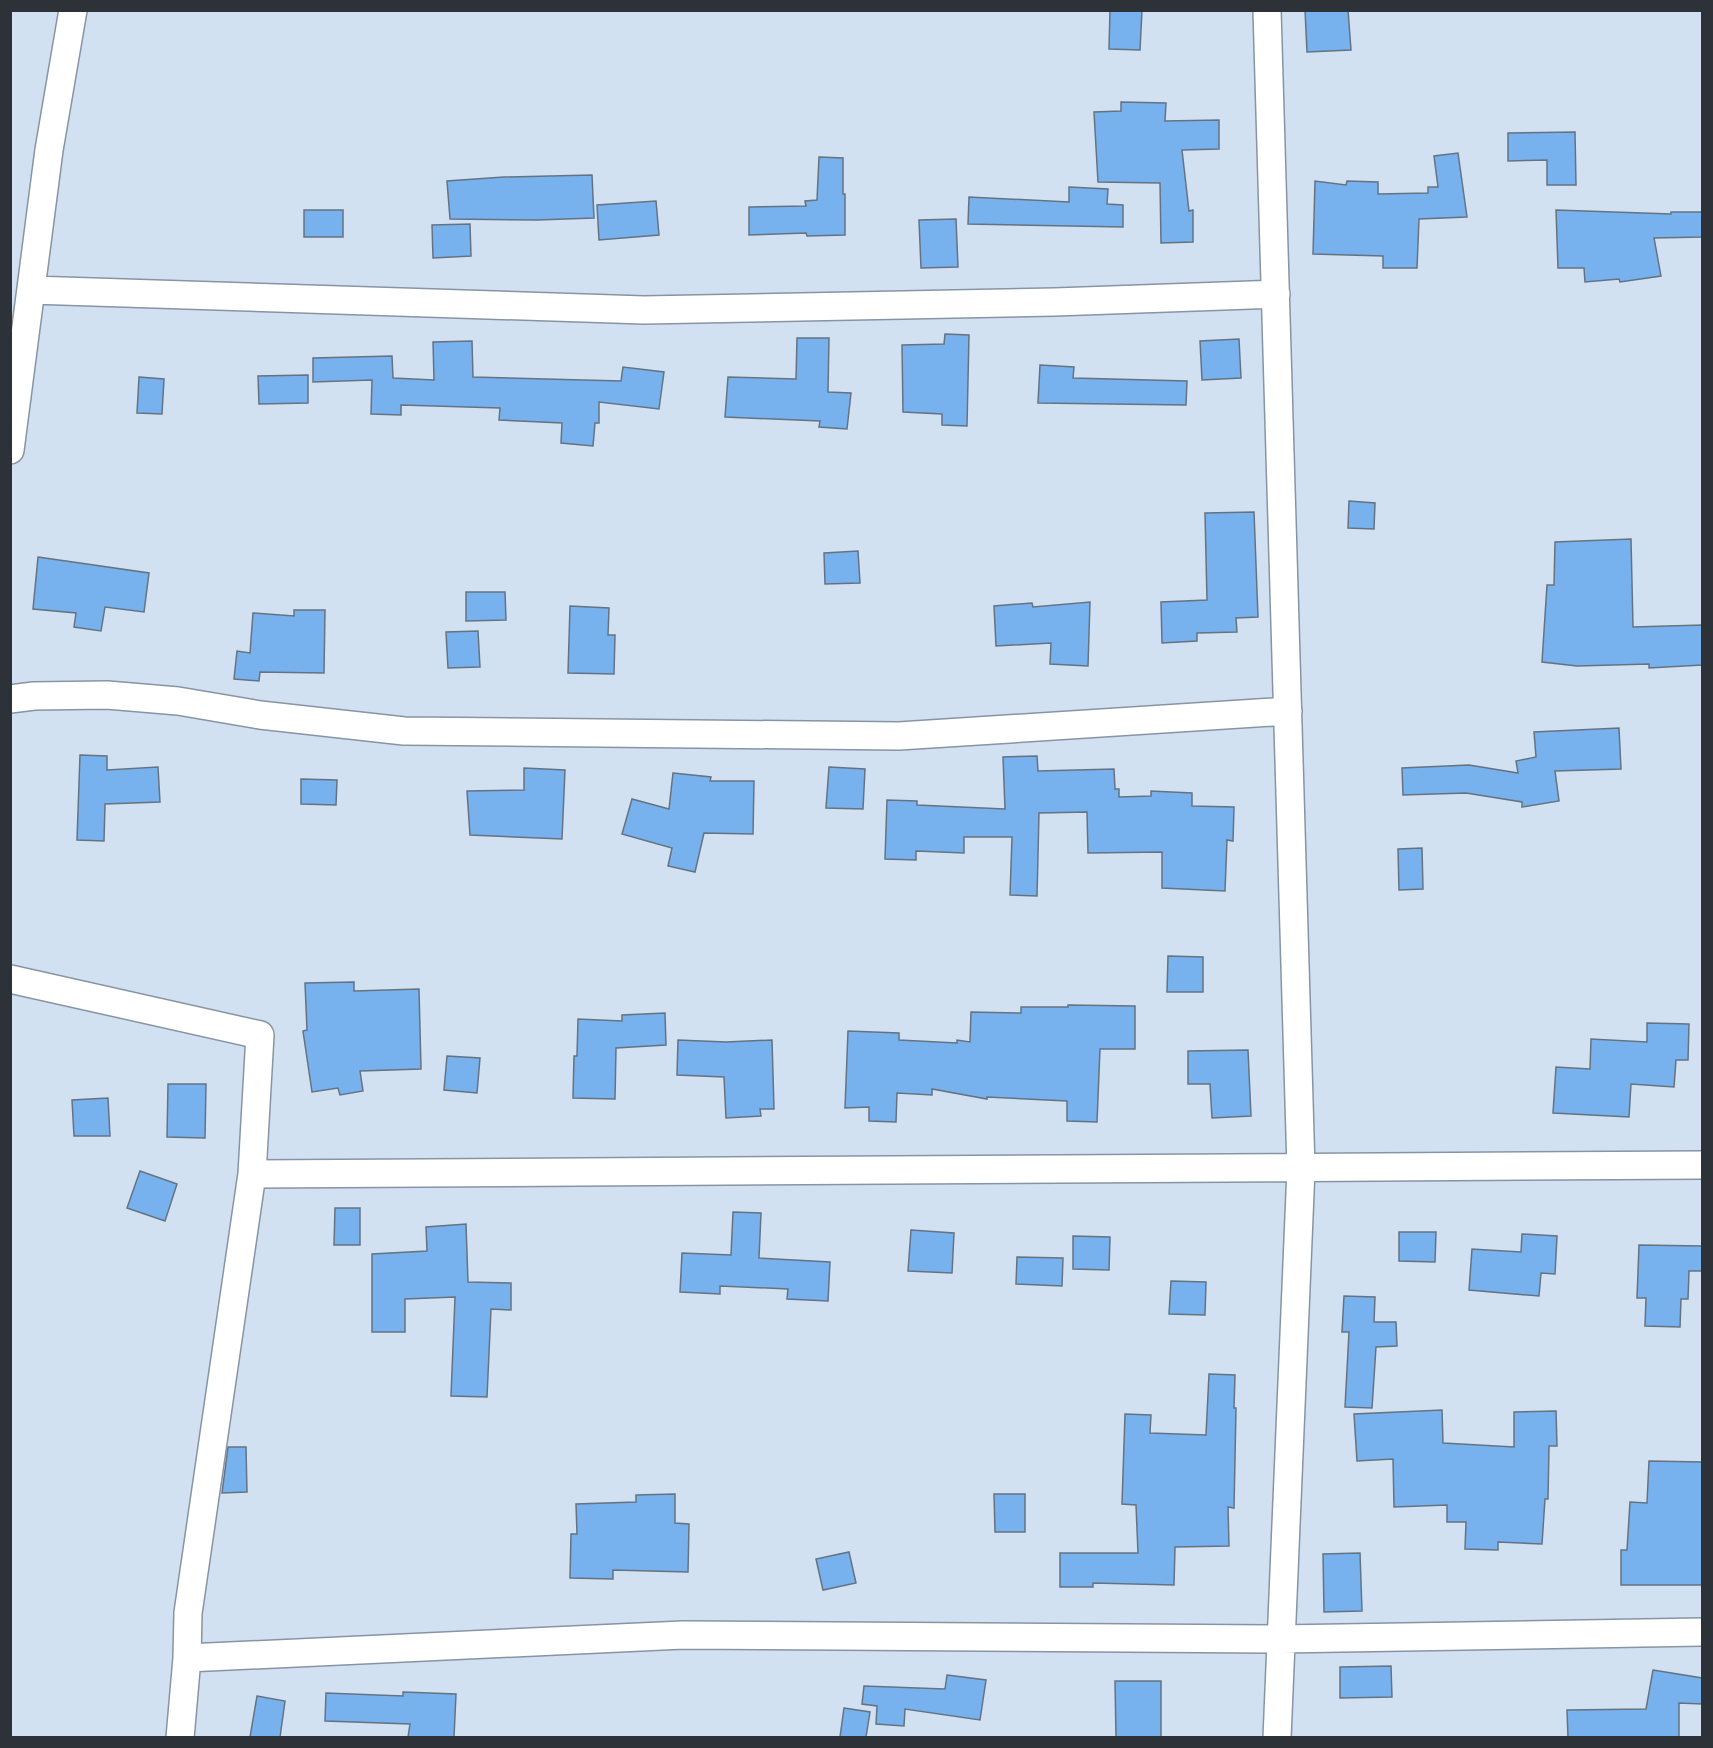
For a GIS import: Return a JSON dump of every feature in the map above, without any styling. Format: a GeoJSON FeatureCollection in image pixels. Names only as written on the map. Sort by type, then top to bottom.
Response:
{"type":"FeatureCollection","features":[{"type":"Feature","properties":{"kind":"street"},"geometry":{"type":"LineString","coordinates":[[10,450],[49,150],[73,10]]}},
{"type":"Feature","properties":{"kind":"street"},"geometry":{"type":"LineString","coordinates":[[1267,10],[1301,1169],[1277,1737]]}},
{"type":"Feature","properties":{"kind":"street"},"geometry":{"type":"LineString","coordinates":[[31,290],[644,310],[1043,303],[1276,294]]}},
{"type":"Feature","properties":{"kind":"street"},"geometry":{"type":"LineString","coordinates":[[10,699],[34,696],[107,695],[178,700],[260,715],[404,731],[640,734],[899,736],[1288,711]]}},
{"type":"Feature","properties":{"kind":"street"},"geometry":{"type":"LineString","coordinates":[[10,979],[260,1035],[252,1174],[188,1613],[187,1658],[180,1737]]}},
{"type":"Feature","properties":{"kind":"street"},"geometry":{"type":"LineString","coordinates":[[252,1174],[1702,1165]]}},
{"type":"Feature","properties":{"kind":"street"},"geometry":{"type":"LineString","coordinates":[[187,1658],[683,1635],[1280,1639],[1702,1632]]}},
{"type":"Feature","properties":{"kind":"building"},"geometry":{"type":"Polygon","coordinates":[[[1110,10],[1142,10],[1140,50],[1109,49],[1110,10]]]}},
{"type":"Feature","properties":{"kind":"building"},"geometry":{"type":"Polygon","coordinates":[[[1305,10],[1348,10],[1351,50],[1307,52],[1305,10]]]}},
{"type":"Feature","properties":{"kind":"building"},"geometry":{"type":"Polygon","coordinates":[[[1121,102],[1166,103],[1165,121],[1219,120],[1219,149],[1182,150],[1189,211],[1193,210],[1193,242],[1161,243],[1160,183],[1098,182],[1094,112],[1121,111],[1121,102]]]}},
{"type":"Feature","properties":{"kind":"building"},"geometry":{"type":"Polygon","coordinates":[[[1575,132],[1576,185],[1547,185],[1547,160],[1508,161],[1508,133],[1575,132]]]}},
{"type":"Feature","properties":{"kind":"building"},"geometry":{"type":"Polygon","coordinates":[[[1458,153],[1467,217],[1419,219],[1417,268],[1383,268],[1383,256],[1313,254],[1315,181],[1346,185],[1347,181],[1378,182],[1378,194],[1428,193],[1428,187],[1438,187],[1434,156],[1458,153]]]}},
{"type":"Feature","properties":{"kind":"building"},"geometry":{"type":"Polygon","coordinates":[[[819,157],[843,158],[845,235],[807,236],[806,233],[749,235],[749,207],[806,206],[805,201],[817,200],[819,157]]]}},
{"type":"Feature","properties":{"kind":"building"},"geometry":{"type":"Polygon","coordinates":[[[592,175],[594,218],[450,219],[447,181],[592,175]]]}},
{"type":"Feature","properties":{"kind":"building"},"geometry":{"type":"Polygon","coordinates":[[[1069,187],[1108,189],[1107,204],[1123,205],[1123,227],[968,224],[969,197],[1069,202],[1069,187]]]}},
{"type":"Feature","properties":{"kind":"building"},"geometry":{"type":"Polygon","coordinates":[[[656,201],[659,235],[599,240],[597,205],[656,201]]]}},
{"type":"Feature","properties":{"kind":"building"},"geometry":{"type":"Polygon","coordinates":[[[304,210],[343,210],[343,237],[304,237],[304,210]]]}},
{"type":"Feature","properties":{"kind":"building"},"geometry":{"type":"Polygon","coordinates":[[[1556,210],[1671,214],[1671,212],[1702,212],[1702,237],[1654,238],[1661,276],[1620,282],[1619,279],[1585,282],[1584,268],[1558,268],[1556,210]]]}},
{"type":"Feature","properties":{"kind":"building"},"geometry":{"type":"Polygon","coordinates":[[[956,219],[958,267],[921,268],[919,220],[956,219]]]}},
{"type":"Feature","properties":{"kind":"building"},"geometry":{"type":"Polygon","coordinates":[[[470,224],[471,256],[433,258],[432,225],[470,224]]]}},
{"type":"Feature","properties":{"kind":"building"},"geometry":{"type":"Polygon","coordinates":[[[945,334],[969,335],[967,426],[942,425],[942,414],[903,412],[902,345],[944,344],[945,334]]]}},
{"type":"Feature","properties":{"kind":"building"},"geometry":{"type":"Polygon","coordinates":[[[797,338],[829,338],[828,392],[851,393],[847,429],[819,427],[820,421],[725,417],[728,377],[796,379],[797,338]]]}},
{"type":"Feature","properties":{"kind":"building"},"geometry":{"type":"Polygon","coordinates":[[[1239,339],[1241,378],[1202,380],[1200,341],[1239,339]]]}},
{"type":"Feature","properties":{"kind":"building"},"geometry":{"type":"Polygon","coordinates":[[[472,341],[473,377],[621,381],[623,367],[664,372],[659,409],[599,402],[599,423],[595,423],[593,446],[561,443],[562,423],[499,420],[500,408],[401,405],[401,415],[371,414],[372,380],[313,382],[313,358],[392,356],[393,378],[434,380],[433,342],[472,341]]]}},
{"type":"Feature","properties":{"kind":"building"},"geometry":{"type":"Polygon","coordinates":[[[1040,365],[1074,367],[1073,378],[1187,381],[1186,405],[1038,403],[1040,365]]]}},
{"type":"Feature","properties":{"kind":"building"},"geometry":{"type":"Polygon","coordinates":[[[308,375],[308,403],[259,404],[258,376],[308,375]]]}},
{"type":"Feature","properties":{"kind":"building"},"geometry":{"type":"Polygon","coordinates":[[[139,377],[164,379],[162,414],[137,413],[139,377]]]}},
{"type":"Feature","properties":{"kind":"building"},"geometry":{"type":"Polygon","coordinates":[[[1349,501],[1375,503],[1374,529],[1348,528],[1349,501]]]}},
{"type":"Feature","properties":{"kind":"building"},"geometry":{"type":"Polygon","coordinates":[[[1254,512],[1258,617],[1236,618],[1237,632],[1197,633],[1197,641],[1162,643],[1161,602],[1207,600],[1205,513],[1254,512]]]}},
{"type":"Feature","properties":{"kind":"building"},"geometry":{"type":"Polygon","coordinates":[[[1631,539],[1633,627],[1702,625],[1702,665],[1649,668],[1649,664],[1577,666],[1542,662],[1547,585],[1554,585],[1555,542],[1631,539]]]}},
{"type":"Feature","properties":{"kind":"building"},"geometry":{"type":"Polygon","coordinates":[[[858,551],[860,583],[825,584],[824,553],[858,551]]]}},
{"type":"Feature","properties":{"kind":"building"},"geometry":{"type":"Polygon","coordinates":[[[38,557],[149,573],[144,612],[105,607],[101,631],[74,627],[76,613],[33,609],[38,557]]]}},
{"type":"Feature","properties":{"kind":"building"},"geometry":{"type":"Polygon","coordinates":[[[466,592],[505,592],[506,620],[466,621],[466,592]]]}},
{"type":"Feature","properties":{"kind":"building"},"geometry":{"type":"Polygon","coordinates":[[[1090,602],[1088,666],[1050,664],[1051,643],[996,646],[994,606],[1032,603],[1033,607],[1090,602]]]}},
{"type":"Feature","properties":{"kind":"building"},"geometry":{"type":"Polygon","coordinates":[[[570,606],[609,608],[608,635],[615,635],[614,674],[568,673],[570,606]]]}},
{"type":"Feature","properties":{"kind":"building"},"geometry":{"type":"Polygon","coordinates":[[[294,610],[325,610],[324,673],[260,672],[259,681],[234,679],[237,651],[250,653],[253,613],[294,616],[294,610]]]}},
{"type":"Feature","properties":{"kind":"building"},"geometry":{"type":"Polygon","coordinates":[[[478,631],[480,667],[448,668],[446,632],[478,631]]]}},
{"type":"Feature","properties":{"kind":"building"},"geometry":{"type":"Polygon","coordinates":[[[1619,728],[1621,769],[1555,771],[1559,801],[1522,807],[1522,802],[1466,793],[1403,795],[1402,768],[1469,765],[1518,773],[1516,761],[1536,757],[1534,732],[1619,728]]]}},
{"type":"Feature","properties":{"kind":"building"},"geometry":{"type":"Polygon","coordinates":[[[80,755],[107,756],[107,770],[158,767],[160,802],[105,804],[104,841],[77,840],[80,755]]]}},
{"type":"Feature","properties":{"kind":"building"},"geometry":{"type":"Polygon","coordinates":[[[1037,756],[1038,771],[1114,769],[1115,789],[1119,789],[1119,797],[1151,796],[1151,791],[1192,793],[1192,806],[1234,807],[1233,841],[1227,840],[1225,891],[1162,888],[1162,852],[1088,853],[1087,812],[1039,813],[1037,896],[1010,895],[1012,837],[964,837],[964,853],[916,851],[916,860],[885,859],[887,800],[917,801],[917,805],[1005,809],[1003,757],[1037,756]]]}},
{"type":"Feature","properties":{"kind":"building"},"geometry":{"type":"Polygon","coordinates":[[[829,767],[865,769],[863,809],[826,808],[829,767]]]}},
{"type":"Feature","properties":{"kind":"building"},"geometry":{"type":"Polygon","coordinates":[[[524,768],[565,770],[562,839],[470,835],[467,791],[524,790],[524,768]]]}},
{"type":"Feature","properties":{"kind":"building"},"geometry":{"type":"Polygon","coordinates":[[[673,773],[711,777],[710,781],[754,781],[753,834],[704,833],[695,872],[668,866],[672,848],[622,834],[632,799],[669,809],[673,773]]]}},
{"type":"Feature","properties":{"kind":"building"},"geometry":{"type":"Polygon","coordinates":[[[301,779],[337,780],[336,805],[301,804],[301,779]]]}},
{"type":"Feature","properties":{"kind":"building"},"geometry":{"type":"Polygon","coordinates":[[[1422,848],[1423,889],[1399,890],[1398,849],[1422,848]]]}},
{"type":"Feature","properties":{"kind":"building"},"geometry":{"type":"Polygon","coordinates":[[[1168,956],[1203,957],[1203,992],[1167,992],[1168,956]]]}},
{"type":"Feature","properties":{"kind":"building"},"geometry":{"type":"Polygon","coordinates":[[[354,982],[354,991],[419,989],[421,1069],[360,1071],[363,1091],[340,1095],[338,1088],[312,1092],[303,1031],[307,1030],[305,983],[354,982]]]}},
{"type":"Feature","properties":{"kind":"building"},"geometry":{"type":"Polygon","coordinates":[[[1068,1005],[1135,1006],[1135,1049],[1100,1049],[1097,1122],[1067,1121],[1067,1101],[987,1097],[987,1099],[932,1089],[932,1095],[897,1093],[896,1122],[869,1121],[869,1107],[845,1108],[848,1031],[899,1033],[899,1040],[970,1042],[971,1012],[1021,1013],[1021,1007],[1068,1007],[1068,1005]]]}},
{"type":"Feature","properties":{"kind":"building"},"geometry":{"type":"Polygon","coordinates":[[[665,1013],[666,1045],[616,1048],[615,1099],[573,1098],[578,1019],[622,1021],[622,1015],[665,1013]]]}},
{"type":"Feature","properties":{"kind":"building"},"geometry":{"type":"Polygon","coordinates":[[[1647,1023],[1689,1024],[1688,1060],[1676,1060],[1674,1087],[1631,1084],[1629,1117],[1553,1113],[1556,1067],[1590,1069],[1591,1039],[1647,1042],[1647,1023]]]}},
{"type":"Feature","properties":{"kind":"building"},"geometry":{"type":"Polygon","coordinates":[[[678,1040],[726,1042],[772,1040],[774,1109],[760,1109],[761,1116],[726,1118],[724,1077],[677,1075],[678,1040]]]}},
{"type":"Feature","properties":{"kind":"building"},"geometry":{"type":"Polygon","coordinates":[[[1248,1050],[1251,1116],[1212,1118],[1210,1084],[1188,1084],[1188,1051],[1248,1050]]]}},
{"type":"Feature","properties":{"kind":"building"},"geometry":{"type":"Polygon","coordinates":[[[447,1056],[480,1058],[477,1093],[444,1090],[447,1056]]]}},
{"type":"Feature","properties":{"kind":"building"},"geometry":{"type":"Polygon","coordinates":[[[168,1084],[206,1084],[205,1138],[167,1137],[168,1084]]]}},
{"type":"Feature","properties":{"kind":"building"},"geometry":{"type":"Polygon","coordinates":[[[108,1098],[110,1136],[74,1136],[72,1100],[108,1098]]]}},
{"type":"Feature","properties":{"kind":"building"},"geometry":{"type":"Polygon","coordinates":[[[140,1171],[177,1184],[165,1221],[127,1208],[140,1171]]]}},
{"type":"Feature","properties":{"kind":"building"},"geometry":{"type":"Polygon","coordinates":[[[335,1208],[360,1208],[360,1245],[334,1245],[335,1208]]]}},
{"type":"Feature","properties":{"kind":"building"},"geometry":{"type":"Polygon","coordinates":[[[733,1212],[761,1213],[759,1258],[830,1262],[828,1301],[787,1299],[788,1289],[720,1286],[720,1294],[680,1292],[682,1253],[731,1255],[733,1212]]]}},
{"type":"Feature","properties":{"kind":"building"},"geometry":{"type":"Polygon","coordinates":[[[466,1224],[468,1282],[511,1283],[511,1310],[491,1309],[487,1397],[451,1396],[455,1297],[405,1299],[405,1332],[372,1332],[372,1254],[427,1251],[426,1227],[466,1224]]]}},
{"type":"Feature","properties":{"kind":"building"},"geometry":{"type":"Polygon","coordinates":[[[911,1230],[954,1233],[952,1273],[908,1271],[911,1230]]]}},
{"type":"Feature","properties":{"kind":"building"},"geometry":{"type":"Polygon","coordinates":[[[1399,1232],[1436,1232],[1435,1262],[1399,1261],[1399,1232]]]}},
{"type":"Feature","properties":{"kind":"building"},"geometry":{"type":"Polygon","coordinates":[[[1522,1234],[1557,1236],[1555,1274],[1541,1273],[1539,1296],[1469,1290],[1472,1249],[1521,1252],[1522,1234]]]}},
{"type":"Feature","properties":{"kind":"building"},"geometry":{"type":"Polygon","coordinates":[[[1073,1236],[1110,1237],[1109,1270],[1073,1269],[1073,1236]]]}},
{"type":"Feature","properties":{"kind":"building"},"geometry":{"type":"Polygon","coordinates":[[[1639,1245],[1702,1246],[1702,1271],[1689,1271],[1688,1299],[1681,1299],[1680,1327],[1645,1326],[1646,1298],[1637,1298],[1639,1245]]]}},
{"type":"Feature","properties":{"kind":"building"},"geometry":{"type":"Polygon","coordinates":[[[1017,1257],[1063,1258],[1062,1286],[1016,1284],[1017,1257]]]}},
{"type":"Feature","properties":{"kind":"building"},"geometry":{"type":"Polygon","coordinates":[[[1171,1281],[1206,1282],[1205,1315],[1169,1314],[1171,1281]]]}},
{"type":"Feature","properties":{"kind":"building"},"geometry":{"type":"Polygon","coordinates":[[[1344,1296],[1375,1297],[1374,1322],[1396,1322],[1397,1346],[1376,1347],[1372,1408],[1345,1407],[1349,1332],[1342,1332],[1344,1296]]]}},
{"type":"Feature","properties":{"kind":"building"},"geometry":{"type":"Polygon","coordinates":[[[1209,1374],[1235,1375],[1234,1508],[1228,1507],[1229,1546],[1175,1547],[1174,1585],[1093,1583],[1093,1587],[1060,1587],[1060,1553],[1138,1553],[1136,1505],[1122,1504],[1125,1414],[1151,1415],[1150,1433],[1206,1435],[1209,1374]]]}},
{"type":"Feature","properties":{"kind":"building"},"geometry":{"type":"Polygon","coordinates":[[[1442,1410],[1443,1443],[1514,1447],[1514,1412],[1556,1411],[1557,1446],[1549,1446],[1548,1499],[1545,1499],[1542,1544],[1498,1542],[1498,1550],[1465,1549],[1466,1522],[1447,1522],[1447,1505],[1394,1507],[1393,1459],[1357,1461],[1354,1414],[1442,1410]]]}},
{"type":"Feature","properties":{"kind":"building"},"geometry":{"type":"Polygon","coordinates":[[[228,1447],[246,1447],[247,1492],[222,1493],[228,1447]]]}},
{"type":"Feature","properties":{"kind":"building"},"geometry":{"type":"Polygon","coordinates":[[[1649,1461],[1702,1462],[1702,1585],[1621,1585],[1621,1550],[1627,1550],[1630,1502],[1647,1503],[1649,1461]]]}},
{"type":"Feature","properties":{"kind":"building"},"geometry":{"type":"Polygon","coordinates":[[[675,1494],[675,1523],[689,1524],[688,1572],[613,1570],[613,1579],[570,1578],[571,1534],[577,1534],[576,1504],[636,1502],[636,1495],[675,1494]]]}},
{"type":"Feature","properties":{"kind":"building"},"geometry":{"type":"Polygon","coordinates":[[[994,1494],[1025,1494],[1025,1532],[995,1532],[994,1494]]]}},
{"type":"Feature","properties":{"kind":"building"},"geometry":{"type":"Polygon","coordinates":[[[849,1552],[856,1583],[823,1590],[816,1559],[849,1552]]]}},
{"type":"Feature","properties":{"kind":"building"},"geometry":{"type":"Polygon","coordinates":[[[1360,1553],[1362,1611],[1324,1612],[1323,1554],[1360,1553]]]}},
{"type":"Feature","properties":{"kind":"building"},"geometry":{"type":"Polygon","coordinates":[[[1391,1666],[1392,1697],[1340,1698],[1340,1667],[1391,1666]]]}},
{"type":"Feature","properties":{"kind":"building"},"geometry":{"type":"Polygon","coordinates":[[[1653,1670],[1702,1678],[1702,1704],[1679,1703],[1679,1737],[1568,1737],[1567,1710],[1646,1709],[1653,1670]]]}},
{"type":"Feature","properties":{"kind":"building"},"geometry":{"type":"Polygon","coordinates":[[[947,1675],[986,1680],[980,1720],[905,1709],[904,1726],[876,1724],[877,1706],[862,1704],[864,1686],[945,1689],[947,1675]]]}},
{"type":"Feature","properties":{"kind":"building"},"geometry":{"type":"Polygon","coordinates":[[[1115,1681],[1161,1681],[1161,1737],[1116,1737],[1115,1681]]]}},
{"type":"Feature","properties":{"kind":"building"},"geometry":{"type":"Polygon","coordinates":[[[403,1692],[456,1694],[454,1737],[408,1737],[410,1724],[325,1721],[326,1693],[403,1696],[403,1692]]]}},
{"type":"Feature","properties":{"kind":"building"},"geometry":{"type":"Polygon","coordinates":[[[257,1696],[285,1701],[280,1737],[250,1737],[257,1696]]]}},
{"type":"Feature","properties":{"kind":"building"},"geometry":{"type":"Polygon","coordinates":[[[844,1708],[870,1712],[866,1737],[840,1737],[844,1708]]]}}]}
